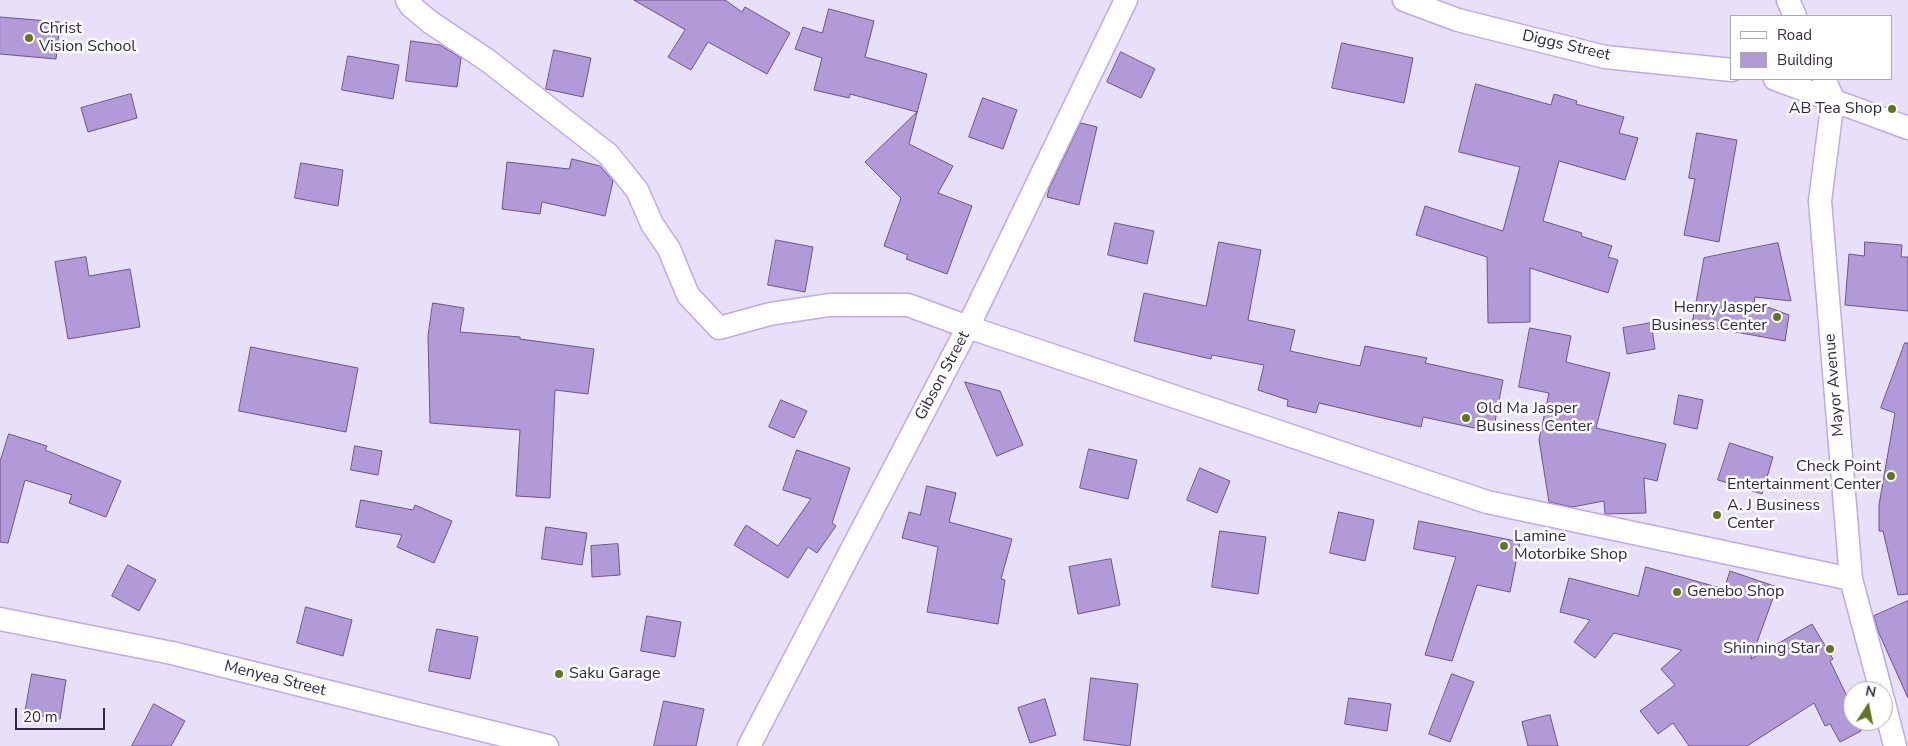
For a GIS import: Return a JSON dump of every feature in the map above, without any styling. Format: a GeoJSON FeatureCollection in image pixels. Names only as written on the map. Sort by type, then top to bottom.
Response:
{"type":"FeatureCollection","features":[{"type":"Feature","properties":{"kind":"street"},"geometry":{"type":"LineString","coordinates":[[408,0],[411,6],[430,22],[487,60],[608,154],[637,190],[652,224],[668,249],[688,295],[719,328],[770,314],[829,305],[908,305],[968,327],[1487,502],[1851,579]]}},
{"type":"Feature","properties":{"kind":"street","name":"Gibson Street"},"geometry":{"type":"LineString","coordinates":[[749,746],[968,327],[1126,0]]}},
{"type":"Feature","properties":{"kind":"street","name":"Diggs Street"},"geometry":{"type":"LineString","coordinates":[[1404,0],[1458,20],[1605,57],[1730,70]]}},
{"type":"Feature","properties":{"kind":"street"},"geometry":{"type":"LineString","coordinates":[[1788,0],[1795,15]]}},
{"type":"Feature","properties":{"kind":"street"},"geometry":{"type":"LineString","coordinates":[[1778,80],[1908,128]]}},
{"type":"Feature","properties":{"kind":"street"},"geometry":{"type":"LineString","coordinates":[[1824,80],[1833,100]]}},
{"type":"Feature","properties":{"kind":"street","name":"Mayor Avenue"},"geometry":{"type":"LineString","coordinates":[[1833,100],[1820,202],[1851,579],[1878,681]]}},
{"type":"Feature","properties":{"kind":"street","name":"Menyea Street"},"geometry":{"type":"LineString","coordinates":[[0,619],[172,653],[547,746]]}},
{"type":"Feature","properties":{"kind":"street"},"geometry":{"type":"LineString","coordinates":[[1891,731],[1895,746]]}},
{"type":"Feature","properties":{"kind":"building"},"geometry":{"type":"Polygon","coordinates":[[[634,0],[725,0],[742,12],[745,7],[790,33],[767,74],[708,42],[691,70],[668,57],[685,30],[634,0]]]}},
{"type":"Feature","properties":{"kind":"building"},"geometry":{"type":"Polygon","coordinates":[[[829,9],[874,21],[865,57],[927,74],[909,144],[953,166],[938,193],[972,206],[947,274],[906,259],[908,255],[884,246],[901,198],[865,162],[917,112],[850,94],[849,98],[814,90],[822,58],[795,49],[803,27],[822,33],[829,9]]]}},
{"type":"Feature","properties":{"kind":"building","name":"Christ Vision School"},"geometry":{"type":"Polygon","coordinates":[[[0,17],[60,22],[56,59],[0,54],[0,17]]]}},
{"type":"Feature","properties":{"kind":"building"},"geometry":{"type":"Polygon","coordinates":[[[411,41],[440,45],[461,58],[457,87],[406,81],[411,41]]]}},
{"type":"Feature","properties":{"kind":"building"},"geometry":{"type":"Polygon","coordinates":[[[1342,43],[1413,58],[1404,103],[1332,88],[1342,43]]]}},
{"type":"Feature","properties":{"kind":"building"},"geometry":{"type":"Polygon","coordinates":[[[554,50],[591,58],[583,97],[546,89],[554,50]]]}},
{"type":"Feature","properties":{"kind":"building"},"geometry":{"type":"Polygon","coordinates":[[[1121,52],[1155,69],[1141,98],[1107,82],[1121,52]]]}},
{"type":"Feature","properties":{"kind":"building"},"geometry":{"type":"Polygon","coordinates":[[[348,56],[399,65],[393,99],[342,90],[348,56]]]}},
{"type":"Feature","properties":{"kind":"building"},"geometry":{"type":"Polygon","coordinates":[[[1476,84],[1551,105],[1554,94],[1577,101],[1576,104],[1624,117],[1619,133],[1638,138],[1625,180],[1559,161],[1543,221],[1582,233],[1581,236],[1612,246],[1608,257],[1618,260],[1608,293],[1530,268],[1530,322],[1488,323],[1487,257],[1416,235],[1425,206],[1503,231],[1520,167],[1459,152],[1476,84]]]}},
{"type":"Feature","properties":{"kind":"building"},"geometry":{"type":"Polygon","coordinates":[[[131,94],[137,118],[88,132],[81,108],[131,94]]]}},
{"type":"Feature","properties":{"kind":"building"},"geometry":{"type":"Polygon","coordinates":[[[983,98],[1017,110],[1003,149],[969,137],[983,98]]]}},
{"type":"Feature","properties":{"kind":"building"},"geometry":{"type":"Polygon","coordinates":[[[1081,123],[1097,127],[1079,205],[1047,197],[1049,189],[1081,123]]]}},
{"type":"Feature","properties":{"kind":"building"},"geometry":{"type":"Polygon","coordinates":[[[1697,133],[1737,140],[1719,242],[1684,235],[1695,179],[1689,178],[1697,133]]]}},
{"type":"Feature","properties":{"kind":"building"},"geometry":{"type":"Polygon","coordinates":[[[572,159],[600,166],[613,181],[605,216],[542,202],[540,214],[502,209],[507,162],[569,169],[572,159]]]}},
{"type":"Feature","properties":{"kind":"building"},"geometry":{"type":"Polygon","coordinates":[[[301,163],[343,170],[338,206],[295,198],[301,163]]]}},
{"type":"Feature","properties":{"kind":"building"},"geometry":{"type":"Polygon","coordinates":[[[1115,223],[1154,231],[1147,264],[1108,255],[1115,223]]]}},
{"type":"Feature","properties":{"kind":"building"},"geometry":{"type":"Polygon","coordinates":[[[776,240],[813,247],[805,292],[768,285],[776,240]]]}},
{"type":"Feature","properties":{"kind":"building"},"geometry":{"type":"Polygon","coordinates":[[[1219,242],[1261,250],[1248,320],[1295,330],[1290,351],[1360,366],[1365,346],[1427,358],[1425,363],[1503,380],[1493,432],[1423,417],[1421,427],[1319,403],[1316,413],[1287,406],[1288,400],[1258,390],[1264,365],[1212,355],[1211,359],[1134,341],[1144,293],[1206,306],[1219,242]]]}},
{"type":"Feature","properties":{"kind":"building"},"geometry":{"type":"Polygon","coordinates":[[[1865,242],[1902,245],[1901,257],[1908,257],[1908,311],[1845,305],[1849,254],[1864,256],[1865,242]]]}},
{"type":"Feature","properties":{"kind":"building"},"geometry":{"type":"Polygon","coordinates":[[[1778,243],[1791,301],[1755,297],[1754,302],[1789,315],[1785,341],[1692,324],[1704,258],[1778,243]]]}},
{"type":"Feature","properties":{"kind":"building"},"geometry":{"type":"Polygon","coordinates":[[[86,257],[89,276],[130,269],[140,327],[68,339],[55,262],[86,257]]]}},
{"type":"Feature","properties":{"kind":"building"},"geometry":{"type":"Polygon","coordinates":[[[433,303],[464,308],[460,332],[520,337],[520,339],[594,349],[588,394],[555,390],[550,498],[516,496],[520,430],[430,423],[428,336],[433,303]]]}},
{"type":"Feature","properties":{"kind":"building"},"geometry":{"type":"Polygon","coordinates":[[[1651,323],[1655,349],[1627,354],[1623,328],[1651,323]]]}},
{"type":"Feature","properties":{"kind":"building"},"geometry":{"type":"Polygon","coordinates":[[[1530,328],[1571,336],[1566,362],[1610,373],[1596,428],[1666,444],[1657,481],[1644,478],[1646,513],[1605,514],[1604,501],[1572,507],[1549,502],[1539,440],[1549,393],[1519,387],[1530,328]]]}},
{"type":"Feature","properties":{"kind":"building"},"geometry":{"type":"Polygon","coordinates":[[[1905,343],[1908,343],[1908,594],[1898,595],[1883,531],[1879,531],[1879,505],[1895,413],[1881,408],[1905,343]]]}},
{"type":"Feature","properties":{"kind":"building"},"geometry":{"type":"Polygon","coordinates":[[[251,347],[358,368],[346,432],[239,411],[251,347]]]}},
{"type":"Feature","properties":{"kind":"building"},"geometry":{"type":"Polygon","coordinates":[[[965,382],[1000,391],[1023,445],[997,456],[965,382]]]}},
{"type":"Feature","properties":{"kind":"building"},"geometry":{"type":"Polygon","coordinates":[[[1679,395],[1703,400],[1697,429],[1674,424],[1679,395]]]}},
{"type":"Feature","properties":{"kind":"building"},"geometry":{"type":"Polygon","coordinates":[[[781,400],[807,411],[794,438],[769,427],[781,400]]]}},
{"type":"Feature","properties":{"kind":"building"},"geometry":{"type":"Polygon","coordinates":[[[9,434],[47,446],[45,450],[121,481],[106,517],[69,503],[72,495],[25,480],[8,543],[0,542],[0,462],[9,434]]]}},
{"type":"Feature","properties":{"kind":"building"},"geometry":{"type":"Polygon","coordinates":[[[1730,443],[1773,457],[1762,494],[1718,480],[1730,443]]]}},
{"type":"Feature","properties":{"kind":"building"},"geometry":{"type":"Polygon","coordinates":[[[355,446],[382,451],[378,475],[351,470],[355,446]]]}},
{"type":"Feature","properties":{"kind":"building"},"geometry":{"type":"Polygon","coordinates":[[[1089,449],[1137,460],[1128,499],[1080,488],[1089,449]]]}},
{"type":"Feature","properties":{"kind":"building"},"geometry":{"type":"Polygon","coordinates":[[[797,450],[850,468],[832,523],[836,526],[817,553],[808,547],[788,578],[734,545],[746,525],[778,546],[811,499],[783,490],[797,450]]]}},
{"type":"Feature","properties":{"kind":"building"},"geometry":{"type":"Polygon","coordinates":[[[1200,468],[1230,481],[1217,513],[1187,500],[1200,468]]]}},
{"type":"Feature","properties":{"kind":"building"},"geometry":{"type":"Polygon","coordinates":[[[927,486],[956,493],[949,522],[1012,539],[1001,579],[1005,580],[998,624],[927,612],[938,547],[902,538],[909,512],[920,515],[927,486]]]}},
{"type":"Feature","properties":{"kind":"building"},"geometry":{"type":"Polygon","coordinates":[[[361,500],[413,510],[415,505],[452,521],[434,563],[397,547],[402,535],[356,527],[361,500]]]}},
{"type":"Feature","properties":{"kind":"building"},"geometry":{"type":"Polygon","coordinates":[[[1339,512],[1374,520],[1365,561],[1330,553],[1339,512]]]}},
{"type":"Feature","properties":{"kind":"building"},"geometry":{"type":"Polygon","coordinates":[[[1419,521],[1520,542],[1510,592],[1477,585],[1452,661],[1425,655],[1456,557],[1414,549],[1419,521]]]}},
{"type":"Feature","properties":{"kind":"building"},"geometry":{"type":"Polygon","coordinates":[[[546,527],[587,533],[582,565],[542,559],[546,527]]]}},
{"type":"Feature","properties":{"kind":"building"},"geometry":{"type":"Polygon","coordinates":[[[1220,531],[1266,537],[1258,594],[1212,587],[1220,531]]]}},
{"type":"Feature","properties":{"kind":"building"},"geometry":{"type":"Polygon","coordinates":[[[618,544],[620,575],[592,577],[591,546],[618,544]]]}},
{"type":"Feature","properties":{"kind":"building"},"geometry":{"type":"Polygon","coordinates":[[[1111,559],[1120,605],[1078,614],[1069,567],[1111,559]]]}},
{"type":"Feature","properties":{"kind":"building"},"geometry":{"type":"Polygon","coordinates":[[[128,565],[156,580],[139,611],[112,596],[128,565]]]}},
{"type":"Feature","properties":{"kind":"building"},"geometry":{"type":"Polygon","coordinates":[[[1646,567],[1724,589],[1730,571],[1777,587],[1751,659],[1812,624],[1833,659],[1830,661],[1843,688],[1843,731],[1861,731],[1840,742],[1830,724],[1825,726],[1814,703],[1747,746],[1689,746],[1673,723],[1658,734],[1640,711],[1675,685],[1661,669],[1682,650],[1614,633],[1595,658],[1574,642],[1590,620],[1560,612],[1569,578],[1638,596],[1646,567]]]}},
{"type":"Feature","properties":{"kind":"building"},"geometry":{"type":"Polygon","coordinates":[[[1908,601],[1908,698],[1878,631],[1874,616],[1908,601]]]}},
{"type":"Feature","properties":{"kind":"building"},"geometry":{"type":"Polygon","coordinates":[[[306,607],[352,620],[343,656],[297,643],[306,607]]]}},
{"type":"Feature","properties":{"kind":"building"},"geometry":{"type":"Polygon","coordinates":[[[647,616],[681,622],[675,657],[641,651],[647,616]]]}},
{"type":"Feature","properties":{"kind":"building"},"geometry":{"type":"Polygon","coordinates":[[[437,629],[478,637],[470,679],[429,671],[437,629]]]}},
{"type":"Feature","properties":{"kind":"building"},"geometry":{"type":"Polygon","coordinates":[[[32,674],[66,680],[60,719],[25,713],[32,674]]]}},
{"type":"Feature","properties":{"kind":"building"},"geometry":{"type":"Polygon","coordinates":[[[1452,674],[1474,682],[1450,742],[1429,734],[1452,674]]]}},
{"type":"Feature","properties":{"kind":"building"},"geometry":{"type":"Polygon","coordinates":[[[1091,678],[1138,684],[1130,746],[1084,740],[1091,678]]]}},
{"type":"Feature","properties":{"kind":"building"},"geometry":{"type":"Polygon","coordinates":[[[1349,698],[1391,704],[1387,731],[1345,724],[1349,698]]]}},
{"type":"Feature","properties":{"kind":"building"},"geometry":{"type":"Polygon","coordinates":[[[1045,699],[1056,735],[1030,743],[1018,708],[1045,699]]]}},
{"type":"Feature","properties":{"kind":"building"},"geometry":{"type":"Polygon","coordinates":[[[664,701],[704,709],[696,746],[654,746],[664,701]]]}},
{"type":"Feature","properties":{"kind":"building"},"geometry":{"type":"Polygon","coordinates":[[[154,704],[185,721],[171,746],[132,746],[154,704]]]}},
{"type":"Feature","properties":{"kind":"building"},"geometry":{"type":"Polygon","coordinates":[[[1550,715],[1558,746],[1528,746],[1522,722],[1550,715]]]}},
{"type":"Feature","properties":{"kind":"place","name":"Christ Vision School"},"geometry":{"type":"Point","coordinates":[29,38]}},
{"type":"Feature","properties":{"kind":"place","name":"AB Tea Shop"},"geometry":{"type":"Point","coordinates":[1892,109]}},
{"type":"Feature","properties":{"kind":"place","name":"Henry Jasper Business Center"},"geometry":{"type":"Point","coordinates":[1777,317]}},
{"type":"Feature","properties":{"kind":"place","name":"Old Ma Jasper Business Center"},"geometry":{"type":"Point","coordinates":[1466,418]}},
{"type":"Feature","properties":{"kind":"place","name":"Check Point Entertainment Center"},"geometry":{"type":"Point","coordinates":[1891,476]}},
{"type":"Feature","properties":{"kind":"place","name":"A. J Business Center"},"geometry":{"type":"Point","coordinates":[1717,515]}},
{"type":"Feature","properties":{"kind":"place","name":"Lamine Motorbike Shop"},"geometry":{"type":"Point","coordinates":[1504,546]}},
{"type":"Feature","properties":{"kind":"place","name":"Genebo Shop"},"geometry":{"type":"Point","coordinates":[1677,592]}},
{"type":"Feature","properties":{"kind":"place","name":"Shinning Star"},"geometry":{"type":"Point","coordinates":[1830,649]}},
{"type":"Feature","properties":{"kind":"place","name":"Saku Garage"},"geometry":{"type":"Point","coordinates":[559,674]}}]}
